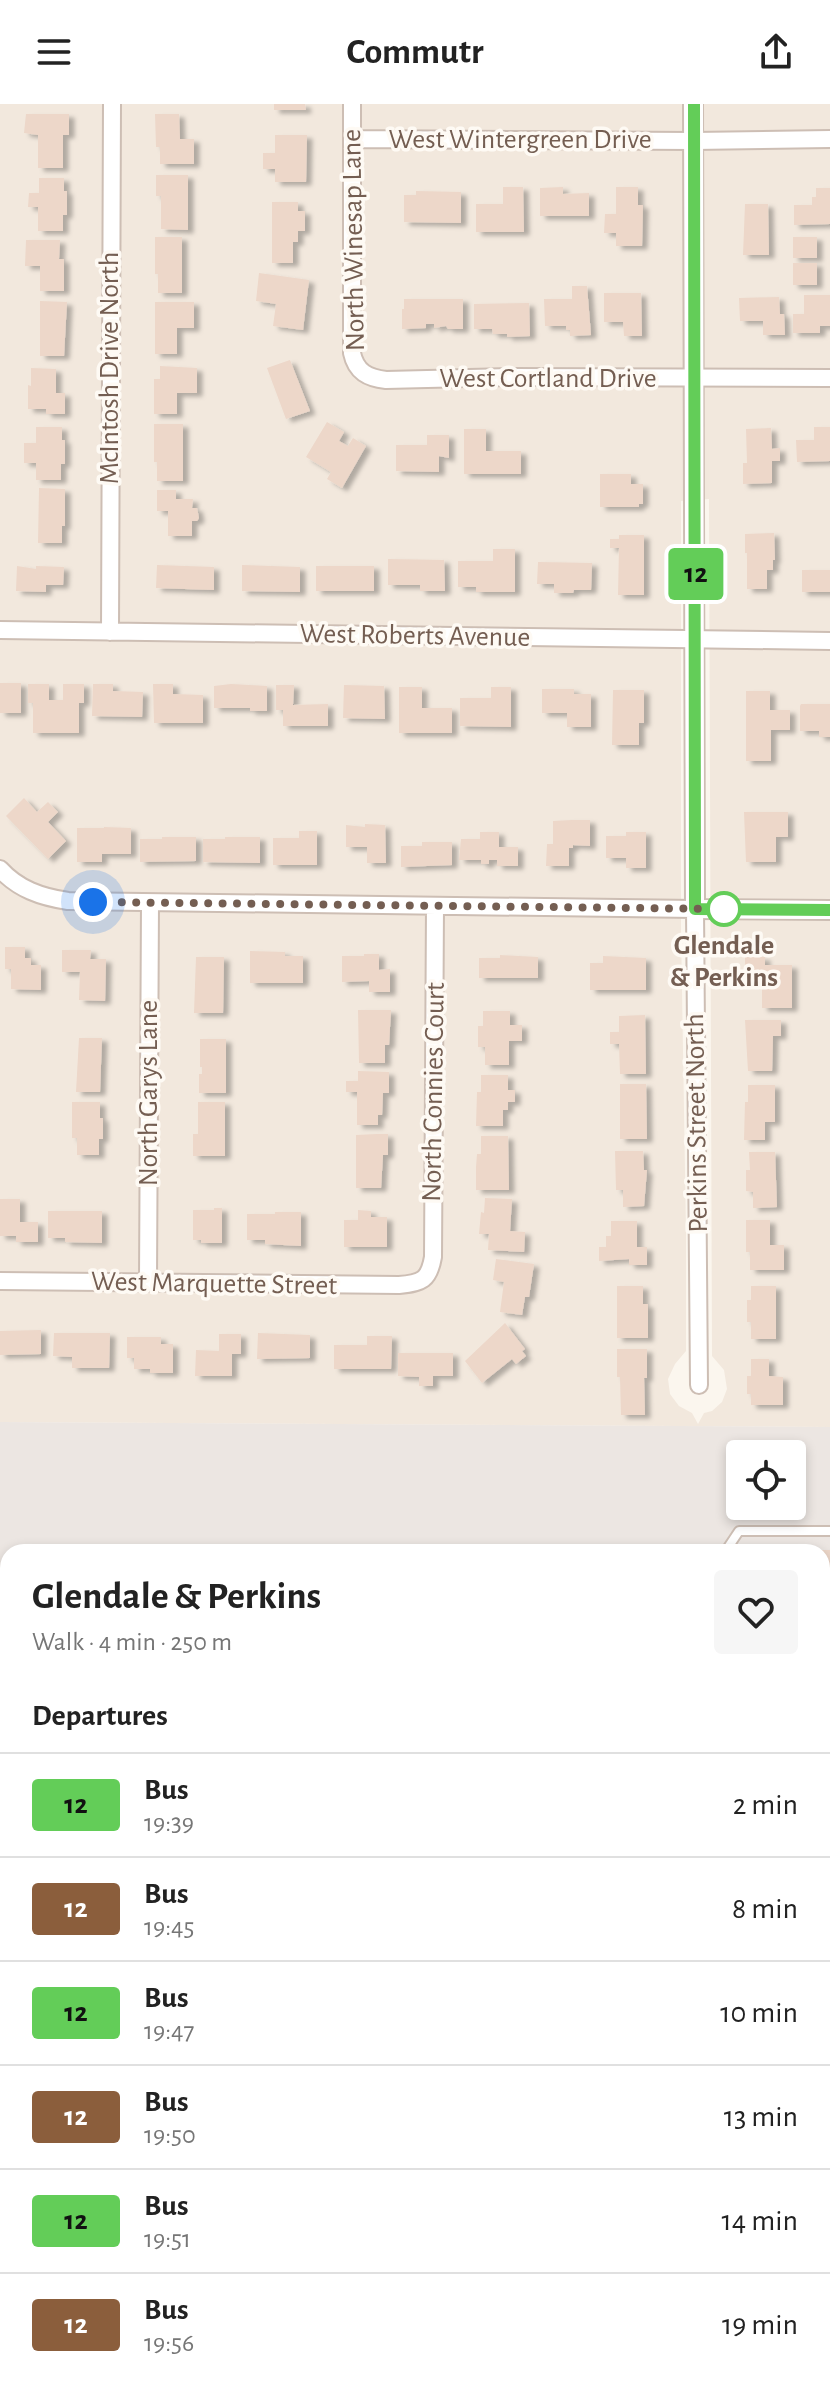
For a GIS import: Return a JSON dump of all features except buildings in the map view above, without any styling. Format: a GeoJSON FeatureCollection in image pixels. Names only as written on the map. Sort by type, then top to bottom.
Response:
{"type":"FeatureCollection","features":[{"type":"Feature","properties":{"kind":"street","name":"McIntosh Drive North"},"geometry":{"type":"LineString","coordinates":[[110,632],[112,104]]}},
{"type":"Feature","properties":{"kind":"street","name":"North Winesap Lane"},"geometry":{"type":"LineString","coordinates":[[352,104],[352,353],[355,365],[363,373]]}},
{"type":"Feature","properties":{"kind":"street","name":"Perkins Street North"},"geometry":{"type":"LineString","coordinates":[[693,104],[699,1385]]}},
{"type":"Feature","properties":{"kind":"street","name":"West Wintergreen Drive"},"geometry":{"type":"LineString","coordinates":[[353,139],[830,139]]}},
{"type":"Feature","properties":{"kind":"street","name":"West Cortland Drive"},"geometry":{"type":"LineString","coordinates":[[363,373],[386,380],[830,378]]}},
{"type":"Feature","properties":{"kind":"street","name":"West Roberts Avenue"},"geometry":{"type":"LineString","coordinates":[[0,630],[830,641]]}},
{"type":"Feature","properties":{"kind":"street"},"geometry":{"type":"LineString","coordinates":[[0,869],[17,885],[50,899],[68,901],[830,910]]}},
{"type":"Feature","properties":{"kind":"street","name":"North Garys Lane"},"geometry":{"type":"LineString","coordinates":[[148,1283],[150,903]]}},
{"type":"Feature","properties":{"kind":"street","name":"North Connies Court"},"geometry":{"type":"LineString","coordinates":[[426,1277],[433,1257],[435,906]]}},
{"type":"Feature","properties":{"kind":"street","name":"West Marquette Street"},"geometry":{"type":"LineString","coordinates":[[0,1281],[399,1285],[415,1284],[426,1277]]}},
{"type":"Feature","properties":{"kind":"lane"},"geometry":{"type":"LineString","coordinates":[[730,1544],[739,1531],[830,1531]]}},
{"type":"Feature","properties":{"kind":"shaded area"},"geometry":{"type":"Polygon","coordinates":[[[0,104],[830,104],[830,1427],[0,1422],[0,104]],[[709,499],[681,501],[681,929],[686,1351],[668,1379],[670,1394],[679,1406],[692,1413],[698,1424],[704,1413],[712,1411],[722,1402],[727,1389],[724,1370],[712,1356],[709,499]]]}},
{"type":"Feature","properties":{"kind":"shaded area"},"geometry":{"type":"Polygon","coordinates":[[[0,1422],[830,1427],[830,1544],[0,1544],[0,1422]]]}},
{"type":"Feature","properties":{"kind":"bus line","name":"12"},"geometry":{"type":"LineString","coordinates":[[694,104],[695,909],[830,910]]}},
{"type":"Feature","properties":{"kind":"place","name":"Glendale & Perkins"},"geometry":{"type":"Point","coordinates":[724,909]}},
{"type":"Feature","properties":{"kind":"route"},"geometry":{"type":"LineString","coordinates":[[93,902],[724,909]]}}]}
